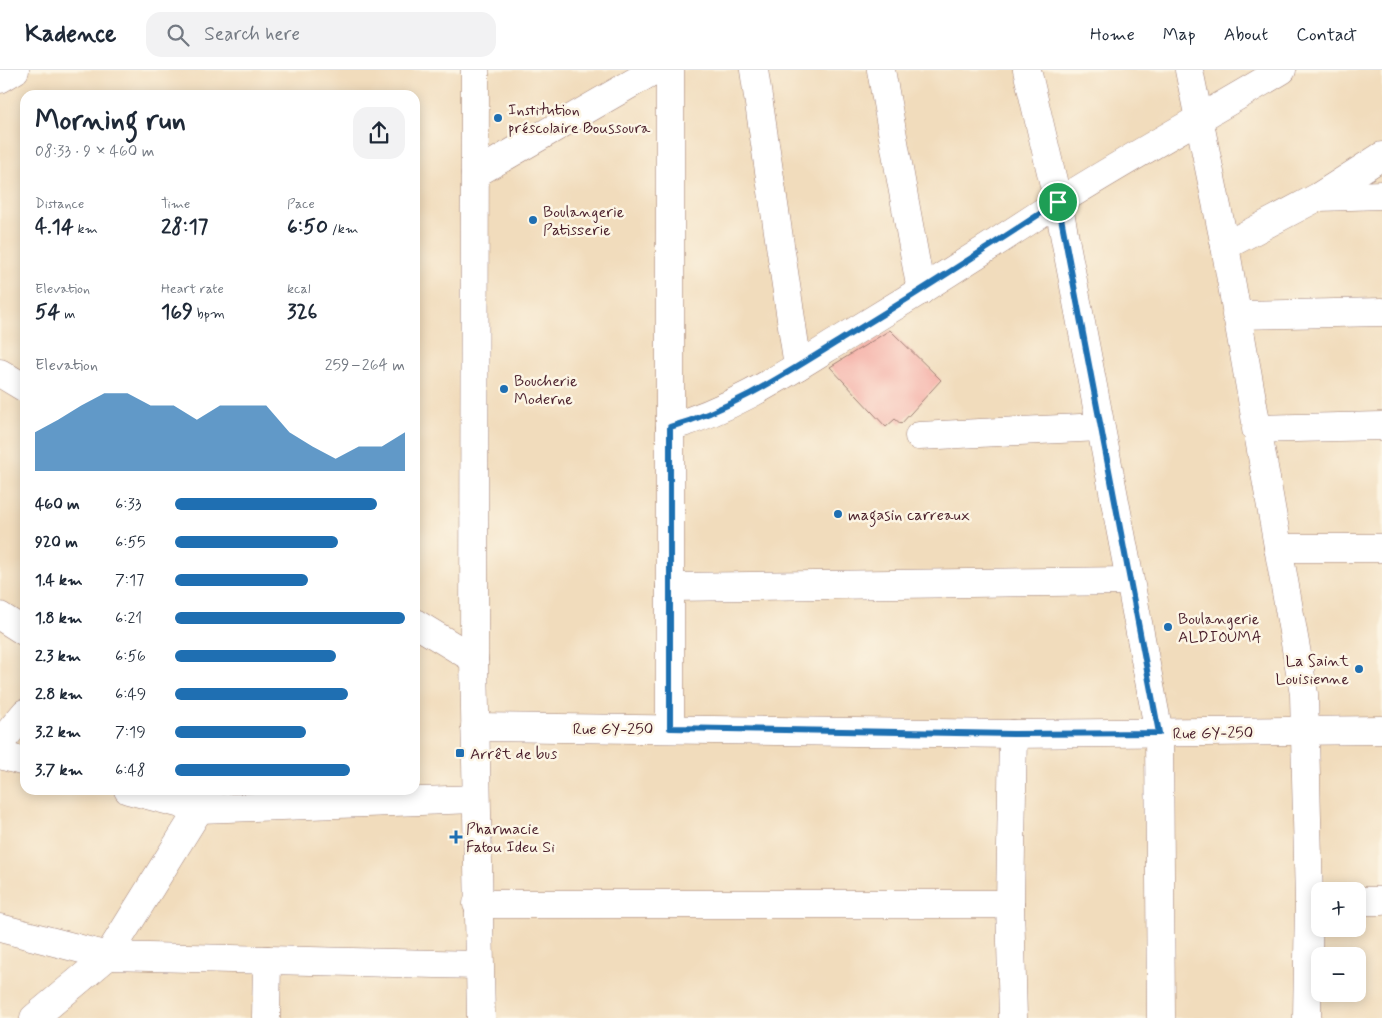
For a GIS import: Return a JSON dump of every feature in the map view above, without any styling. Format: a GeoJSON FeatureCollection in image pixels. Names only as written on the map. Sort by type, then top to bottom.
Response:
{"type":"FeatureCollection","features":[{"type":"Feature","properties":{"kind":"street"},"geometry":{"type":"LineString","coordinates":[[0,79],[15,70]]}},
{"type":"Feature","properties":{"kind":"street"},"geometry":{"type":"LineString","coordinates":[[476,70],[474,659],[478,958],[481,1018]]}},
{"type":"Feature","properties":{"kind":"street"},"geometry":{"type":"LineString","coordinates":[[475,174],[655,70]]}},
{"type":"Feature","properties":{"kind":"street"},"geometry":{"type":"LineString","coordinates":[[670,70],[670,728]]}},
{"type":"Feature","properties":{"kind":"street"},"geometry":{"type":"LineString","coordinates":[[754,70],[798,366]]}},
{"type":"Feature","properties":{"kind":"street"},"geometry":{"type":"LineString","coordinates":[[881,70],[921,291]]}},
{"type":"Feature","properties":{"kind":"street"},"geometry":{"type":"LineString","coordinates":[[1027,70],[1058,202],[1159,733],[1161,1018]]}},
{"type":"Feature","properties":{"kind":"street"},"geometry":{"type":"LineString","coordinates":[[1188,70],[1225,246],[1302,686],[1313,882]]}},
{"type":"Feature","properties":{"kind":"street"},"geometry":{"type":"LineString","coordinates":[[670,427],[726,408],[921,291],[1058,202],[1282,70]]}},
{"type":"Feature","properties":{"kind":"street"},"geometry":{"type":"LineString","coordinates":[[1225,246],[1318,197],[1382,156]]}},
{"type":"Feature","properties":{"kind":"street"},"geometry":{"type":"LineString","coordinates":[[1318,197],[1382,195]]}},
{"type":"Feature","properties":{"kind":"street"},"geometry":{"type":"LineString","coordinates":[[1236,315],[1382,312]]}},
{"type":"Feature","properties":{"kind":"street"},"geometry":{"type":"LineString","coordinates":[[0,372],[20,385]]}},
{"type":"Feature","properties":{"kind":"street"},"geometry":{"type":"LineString","coordinates":[[1256,429],[1382,426]]}},
{"type":"Feature","properties":{"kind":"street"},"geometry":{"type":"LineString","coordinates":[[919,436],[1100,427]]}},
{"type":"Feature","properties":{"kind":"street"},"geometry":{"type":"LineString","coordinates":[[1278,548],[1382,548]]}},
{"type":"Feature","properties":{"kind":"street"},"geometry":{"type":"LineString","coordinates":[[670,587],[1129,581]]}},
{"type":"Feature","properties":{"kind":"street"},"geometry":{"type":"LineString","coordinates":[[0,616],[20,629]]}},
{"type":"Feature","properties":{"kind":"street"},"geometry":{"type":"LineString","coordinates":[[420,626],[474,659]]}},
{"type":"Feature","properties":{"kind":"street"},"geometry":{"type":"LineString","coordinates":[[0,742],[20,719]]}},
{"type":"Feature","properties":{"kind":"street","name":"Rue GY-250"},"geometry":{"type":"LineString","coordinates":[[475,727],[670,728],[1013,734],[1382,730]]}},
{"type":"Feature","properties":{"kind":"street"},"geometry":{"type":"LineString","coordinates":[[1013,734],[1010,904],[1013,1018]]}},
{"type":"Feature","properties":{"kind":"street"},"geometry":{"type":"LineString","coordinates":[[0,755],[20,761]]}},
{"type":"Feature","properties":{"kind":"street"},"geometry":{"type":"LineString","coordinates":[[167,795],[206,800],[476,799]]}},
{"type":"Feature","properties":{"kind":"street"},"geometry":{"type":"LineString","coordinates":[[34,1018],[108,956],[206,800]]}},
{"type":"Feature","properties":{"kind":"street"},"geometry":{"type":"LineString","coordinates":[[1366,901],[1382,901]]}},
{"type":"Feature","properties":{"kind":"street"},"geometry":{"type":"LineString","coordinates":[[477,904],[1010,904]]}},
{"type":"Feature","properties":{"kind":"street"},"geometry":{"type":"LineString","coordinates":[[0,928],[108,956],[477,964],[478,958]]}},
{"type":"Feature","properties":{"kind":"street"},"geometry":{"type":"LineString","coordinates":[[1307,1018],[1312,937]]}},
{"type":"Feature","properties":{"kind":"street"},"geometry":{"type":"LineString","coordinates":[[266,1018],[267,960]]}},
{"type":"Feature","properties":{"kind":"building"},"geometry":{"type":"Polygon","coordinates":[[[890,330],[941,380],[901,424],[895,419],[886,427],[830,367],[890,330]]]}},
{"type":"Feature","properties":{"kind":"place","name":"Institution préscolaire Boussoura"},"geometry":{"type":"Point","coordinates":[498,118]}},
{"type":"Feature","properties":{"kind":"place","name":"Boulangerie Patisserie"},"geometry":{"type":"Point","coordinates":[533,220]}},
{"type":"Feature","properties":{"kind":"place","name":"Boucherie Moderne"},"geometry":{"type":"Point","coordinates":[504,389]}},
{"type":"Feature","properties":{"kind":"place","name":"magasin carreaux"},"geometry":{"type":"Point","coordinates":[838,514]}},
{"type":"Feature","properties":{"kind":"place","name":"Boulangerie ALDIOUMA"},"geometry":{"type":"Point","coordinates":[1168,627]}},
{"type":"Feature","properties":{"kind":"place","name":"La Saint Louisienne"},"geometry":{"type":"Point","coordinates":[1359,669]}},
{"type":"Feature","properties":{"kind":"place","name":"Arrêt de bus"},"geometry":{"type":"Point","coordinates":[460,753]}},
{"type":"Feature","properties":{"kind":"place","name":"Pharmacie Fatou Ideu Si"},"geometry":{"type":"Point","coordinates":[456,837]}},
{"type":"Feature","properties":{"kind":"route"},"geometry":{"type":"LineString","coordinates":[[1058,202],[1159,733],[1013,734],[670,728],[670,427],[726,408],[921,291],[1058,202]]}}]}
